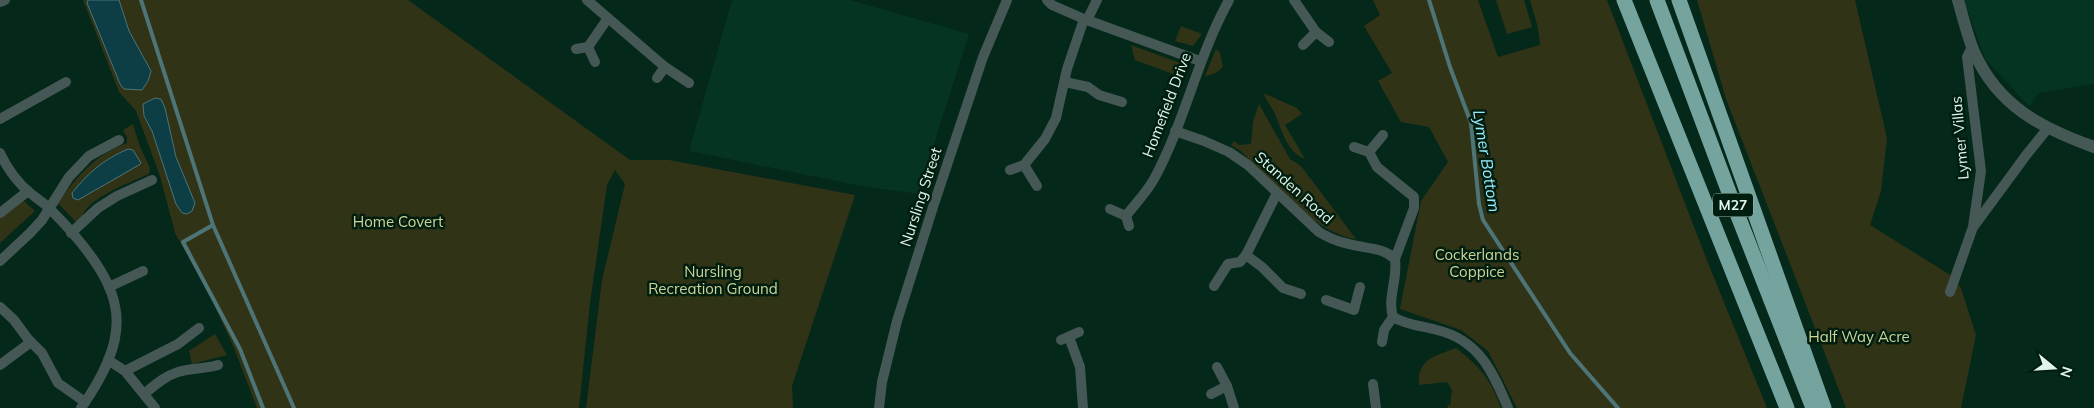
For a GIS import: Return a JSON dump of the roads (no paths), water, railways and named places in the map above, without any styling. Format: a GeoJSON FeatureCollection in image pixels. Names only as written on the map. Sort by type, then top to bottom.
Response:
{"type":"FeatureCollection","features":[{"type":"Feature","properties":{"kind":"highway","name":"M27"},"geometry":{"type":"LineString","coordinates":[[1626,0],[1787,408]]}},
{"type":"Feature","properties":{"kind":"highway","name":"M27"},"geometry":{"type":"LineString","coordinates":[[1657,0],[1736,212],[1813,408]]}},
{"type":"Feature","properties":{"kind":"highway","name":"M27"},"geometry":{"type":"LineString","coordinates":[[1680,0],[1824,408]]}},
{"type":"Feature","properties":{"kind":"street"},"geometry":{"type":"LineString","coordinates":[[0,2],[6,0]]}},
{"type":"Feature","properties":{"kind":"street"},"geometry":{"type":"LineString","coordinates":[[587,0],[665,67],[689,82]]}},
{"type":"Feature","properties":{"kind":"street","name":"Nursling Street"},"geometry":{"type":"LineString","coordinates":[[879,408],[882,382],[897,321],[983,57],[1007,0]]}},
{"type":"Feature","properties":{"kind":"street"},"geometry":{"type":"LineString","coordinates":[[1047,0],[1052,5],[1086,20],[1200,61]]}},
{"type":"Feature","properties":{"kind":"street"},"geometry":{"type":"LineString","coordinates":[[1010,170],[1024,165],[1045,140],[1056,118],[1067,69],[1086,20],[1097,0]]}},
{"type":"Feature","properties":{"kind":"street","name":"Homefield Drive"},"geometry":{"type":"LineString","coordinates":[[1110,209],[1128,221],[1154,181],[1176,131],[1200,61],[1229,0]]}},
{"type":"Feature","properties":{"kind":"street"},"geometry":{"type":"LineString","coordinates":[[1294,0],[1316,32],[1329,42]]}},
{"type":"Feature","properties":{"kind":"street"},"geometry":{"type":"LineString","coordinates":[[1958,0],[1972,47],[1987,75],[2012,106],[2030,119],[2094,147]]}},
{"type":"Feature","properties":{"kind":"street"},"geometry":{"type":"LineString","coordinates":[[588,48],[608,18]]}},
{"type":"Feature","properties":{"kind":"street"},"geometry":{"type":"LineString","coordinates":[[1303,45],[1316,32]]}},
{"type":"Feature","properties":{"kind":"street","name":"Lymer Villas"},"geometry":{"type":"LineString","coordinates":[[1950,292],[1974,227],[1981,171],[1967,58],[1972,47]]}},
{"type":"Feature","properties":{"kind":"street"},"geometry":{"type":"LineString","coordinates":[[576,49],[588,48]]}},
{"type":"Feature","properties":{"kind":"street"},"geometry":{"type":"LineString","coordinates":[[588,48],[594,62]]}},
{"type":"Feature","properties":{"kind":"street"},"geometry":{"type":"LineString","coordinates":[[657,78],[665,67]]}},
{"type":"Feature","properties":{"kind":"street"},"geometry":{"type":"LineString","coordinates":[[0,119],[66,82]]}},
{"type":"Feature","properties":{"kind":"street"},"geometry":{"type":"LineString","coordinates":[[1065,82],[1088,87],[1100,95],[1122,102]]}},
{"type":"Feature","properties":{"kind":"street","name":"Lymer Villas"},"geometry":{"type":"LineString","coordinates":[[1974,227],[2048,128]]}},
{"type":"Feature","properties":{"kind":"street","name":"Standen Road"},"geometry":{"type":"LineString","coordinates":[[1176,131],[1230,152],[1248,165],[1319,232],[1340,242],[1388,253],[1395,260]]}},
{"type":"Feature","properties":{"kind":"street"},"geometry":{"type":"LineString","coordinates":[[1369,152],[1383,135]]}},
{"type":"Feature","properties":{"kind":"street"},"geometry":{"type":"LineString","coordinates":[[0,261],[30,233],[69,177],[89,156],[119,140]]}},
{"type":"Feature","properties":{"kind":"street"},"geometry":{"type":"LineString","coordinates":[[1354,147],[1369,152],[1377,167],[1414,198],[1414,208],[1395,260],[1396,268],[1390,309],[1393,317],[1405,323],[1440,331],[1468,344],[1481,355],[1493,372],[1508,408]]}},
{"type":"Feature","properties":{"kind":"street"},"geometry":{"type":"LineString","coordinates":[[0,153],[7,168],[28,192],[49,208],[92,258],[109,287],[116,306],[114,343],[108,360],[83,405],[58,383],[42,354],[14,320],[0,307]]}},
{"type":"Feature","properties":{"kind":"street"},"geometry":{"type":"LineString","coordinates":[[1024,165],[1037,186]]}},
{"type":"Feature","properties":{"kind":"street"},"geometry":{"type":"LineString","coordinates":[[71,233],[98,208],[117,196],[152,180]]}},
{"type":"Feature","properties":{"kind":"street"},"geometry":{"type":"LineString","coordinates":[[0,214],[28,192]]}},
{"type":"Feature","properties":{"kind":"street"},"geometry":{"type":"LineString","coordinates":[[1214,286],[1228,264],[1243,258],[1277,193]]}},
{"type":"Feature","properties":{"kind":"street"},"geometry":{"type":"LineString","coordinates":[[1243,258],[1262,267],[1282,288],[1301,294]]}},
{"type":"Feature","properties":{"kind":"street"},"geometry":{"type":"LineString","coordinates":[[109,287],[143,271]]}},
{"type":"Feature","properties":{"kind":"street"},"geometry":{"type":"LineString","coordinates":[[1326,300],[1354,310],[1360,288]]}},
{"type":"Feature","properties":{"kind":"street"},"geometry":{"type":"LineString","coordinates":[[1382,342],[1384,330],[1393,317]]}},
{"type":"Feature","properties":{"kind":"street"},"geometry":{"type":"LineString","coordinates":[[125,371],[178,344],[199,328]]}},
{"type":"Feature","properties":{"kind":"street"},"geometry":{"type":"LineString","coordinates":[[1070,337],[1080,366],[1083,408]]}},
{"type":"Feature","properties":{"kind":"street"},"geometry":{"type":"LineString","coordinates":[[0,365],[31,342]]}},
{"type":"Feature","properties":{"kind":"street"},"geometry":{"type":"LineString","coordinates":[[108,360],[125,371],[155,408]]}},
{"type":"Feature","properties":{"kind":"street"},"geometry":{"type":"LineString","coordinates":[[144,394],[163,378],[180,371],[204,369],[218,365]]}},
{"type":"Feature","properties":{"kind":"street"},"geometry":{"type":"LineString","coordinates":[[1217,367],[1228,386],[1234,408]]}},
{"type":"Feature","properties":{"kind":"street"},"geometry":{"type":"LineString","coordinates":[[1373,384],[1376,408]]}},
{"type":"Feature","properties":{"kind":"street"},"geometry":{"type":"LineString","coordinates":[[1211,394],[1228,386]]}},
{"type":"Feature","properties":{"kind":"water"},"geometry":{"type":"Polygon","coordinates":[[[88,0],[119,0],[129,31],[151,71],[148,81],[142,90],[124,89],[120,84],[87,3],[88,0]]]}},
{"type":"Feature","properties":{"kind":"water"},"geometry":{"type":"Polygon","coordinates":[[[155,98],[161,99],[165,108],[176,157],[195,203],[192,211],[187,214],[182,213],[176,204],[152,131],[144,116],[143,104],[155,98]]]}},
{"type":"Feature","properties":{"kind":"water"},"geometry":{"type":"Polygon","coordinates":[[[128,149],[133,150],[141,163],[139,165],[78,200],[73,198],[72,193],[90,173],[111,157],[128,149]]]}},
{"type":"Feature","properties":{"kind":"waterway"},"geometry":{"type":"LineString","coordinates":[[141,0],[213,225],[294,408]]}},
{"type":"Feature","properties":{"kind":"waterway","name":"Lymer Bottom"},"geometry":{"type":"LineString","coordinates":[[1429,0],[1450,67],[1471,123],[1479,204],[1483,220],[1570,353],[1618,408]]}},
{"type":"Feature","properties":{"kind":"waterway"},"geometry":{"type":"LineString","coordinates":[[213,225],[183,242],[240,349],[263,408]]}},
{"type":"Feature","properties":{"kind":"park label","name":"Home Covert"},"geometry":{"type":"Point","coordinates":[398,222]}},
{"type":"Feature","properties":{"kind":"park label","name":"Cockerlands Coppice"},"geometry":{"type":"Point","coordinates":[1477,264]}},
{"type":"Feature","properties":{"kind":"park label","name":"Nursling Recreation Ground"},"geometry":{"type":"Point","coordinates":[713,280]}},
{"type":"Feature","properties":{"kind":"park label","name":"Half Way Acre"},"geometry":{"type":"Point","coordinates":[1859,337]}}]}
